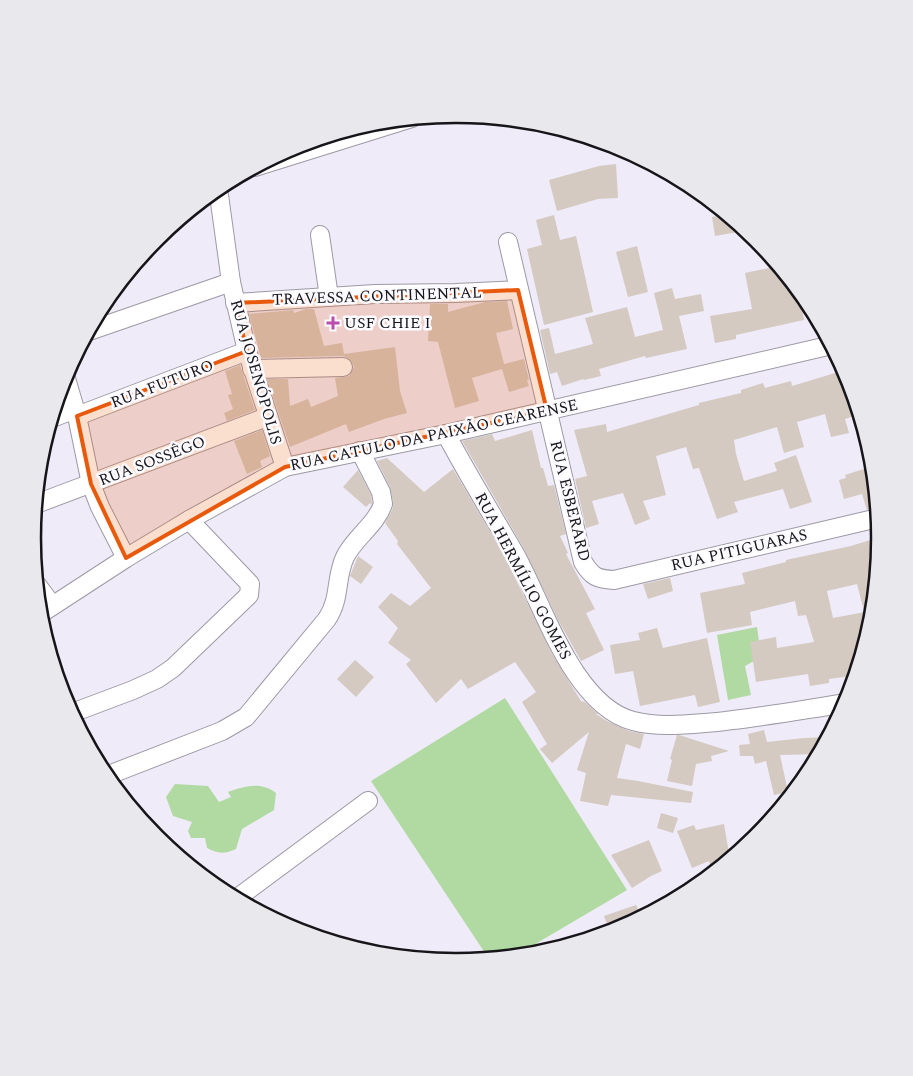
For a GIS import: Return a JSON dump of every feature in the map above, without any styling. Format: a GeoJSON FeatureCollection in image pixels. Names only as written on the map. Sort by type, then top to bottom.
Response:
{"type":"FeatureCollection","features":[{"type":"Feature","properties":{"kind":"street","name":"RUA JOSENÓPOLIS"},"geometry":{"type":"LineString","coordinates":[[219,198],[235,303],[252,369],[285,467]]}},
{"type":"Feature","properties":{"kind":"street"},"geometry":{"type":"LineString","coordinates":[[320,235],[329,297]]}},
{"type":"Feature","properties":{"kind":"street","name":"RUA ESBERARD"},"geometry":{"type":"LineString","coordinates":[[508,242],[583,562],[589,572],[599,579]]}},
{"type":"Feature","properties":{"kind":"street"},"geometry":{"type":"LineString","coordinates":[[98,328],[231,282]]}},
{"type":"Feature","properties":{"kind":"street","name":"TRAVESSA CONTINENTAL"},"geometry":{"type":"LineString","coordinates":[[235,303],[375,294],[518,290]]}},
{"type":"Feature","properties":{"kind":"street","name":"RUA CATULO DA PAIXÃO CEARENSE"},"geometry":{"type":"LineString","coordinates":[[47,608],[126,558],[285,467],[446,434],[825,347]]}},
{"type":"Feature","properties":{"kind":"street","name":"RUA FUTURO"},"geometry":{"type":"LineString","coordinates":[[60,416],[247,352]]}},
{"type":"Feature","properties":{"kind":"street"},"geometry":{"type":"LineString","coordinates":[[252,369],[343,367]]}},
{"type":"Feature","properties":{"kind":"street"},"geometry":{"type":"LineString","coordinates":[[69,389],[76,412],[91,484],[100,508],[126,558]]}},
{"type":"Feature","properties":{"kind":"street","name":"RUA SOSSÊGO"},"geometry":{"type":"LineString","coordinates":[[43,501],[267,417]]}},
{"type":"Feature","properties":{"kind":"street","name":"RUA HERMÍLIO GOMES"},"geometry":{"type":"LineString","coordinates":[[446,434],[473,484],[515,553],[558,645],[591,692],[609,709],[631,721],[680,725],[733,720],[837,705]]}},
{"type":"Feature","properties":{"kind":"street"},"geometry":{"type":"LineString","coordinates":[[114,773],[222,730],[242,720],[326,619],[335,604],[345,557],[373,521],[383,504],[381,492],[360,451]]}},
{"type":"Feature","properties":{"kind":"street"},"geometry":{"type":"LineString","coordinates":[[79,710],[157,679],[173,668],[249,595],[250,584],[190,520]]}},
{"type":"Feature","properties":{"kind":"street","name":"RUA PITIGUARAS"},"geometry":{"type":"LineString","coordinates":[[599,579],[614,580],[871,520]]}},
{"type":"Feature","properties":{"kind":"street"},"geometry":{"type":"LineString","coordinates":[[243,894],[368,801]]}},
{"type":"Feature","properties":{"kind":"highlighted area"},"geometry":{"type":"Polygon","coordinates":[[[518,290],[547,411],[285,467],[126,558],[91,484],[77,416],[247,351],[235,303],[518,290]]]}},
{"type":"Feature","properties":{"kind":"green space"},"geometry":{"type":"Polygon","coordinates":[[[757,627],[761,657],[745,666],[751,695],[728,700],[717,635],[757,627]]]}},
{"type":"Feature","properties":{"kind":"green space"},"geometry":{"type":"Polygon","coordinates":[[[505,698],[627,890],[532,946],[484,952],[371,781],[505,698]]]}},
{"type":"Feature","properties":{"kind":"green space"},"geometry":{"type":"Polygon","coordinates":[[[175,784],[208,786],[219,802],[231,797],[228,792],[234,790],[253,786],[265,787],[276,793],[274,810],[242,829],[236,849],[228,852],[218,852],[207,848],[205,838],[191,838],[188,831],[192,822],[173,816],[166,797],[175,784]]]}},
{"type":"Feature","properties":{"kind":"building"},"geometry":{"type":"Polygon","coordinates":[[[616,164],[618,198],[598,199],[557,211],[549,180],[599,166],[616,164]]]}},
{"type":"Feature","properties":{"kind":"building"},"geometry":{"type":"Polygon","coordinates":[[[554,215],[560,240],[576,236],[593,312],[544,325],[527,249],[542,245],[536,220],[554,215]]]}},
{"type":"Feature","properties":{"kind":"building"},"geometry":{"type":"Polygon","coordinates":[[[718,216],[737,232],[715,236],[712,217],[718,216]]]}},
{"type":"Feature","properties":{"kind":"building"},"geometry":{"type":"Polygon","coordinates":[[[637,246],[648,292],[628,297],[616,252],[637,246]]]}},
{"type":"Feature","properties":{"kind":"building"},"geometry":{"type":"Polygon","coordinates":[[[772,267],[802,307],[804,320],[736,335],[736,339],[715,343],[710,316],[752,309],[745,273],[772,267]]]}},
{"type":"Feature","properties":{"kind":"building"},"geometry":{"type":"Polygon","coordinates":[[[672,288],[675,299],[701,294],[704,311],[679,316],[687,349],[646,358],[645,356],[599,369],[601,376],[583,379],[562,386],[557,372],[550,374],[540,330],[549,328],[555,354],[593,344],[585,318],[627,307],[635,337],[663,330],[654,293],[672,288]]]}},
{"type":"Feature","properties":{"kind":"building"},"geometry":{"type":"Polygon","coordinates":[[[507,301],[513,329],[496,333],[504,364],[524,359],[529,386],[509,392],[502,369],[472,378],[479,401],[455,408],[438,342],[428,341],[430,304],[448,304],[448,312],[485,302],[507,301]]]}},
{"type":"Feature","properties":{"kind":"building"},"geometry":{"type":"Polygon","coordinates":[[[306,309],[314,309],[324,346],[342,343],[344,354],[395,347],[400,391],[407,413],[349,432],[346,424],[290,447],[267,379],[288,379],[290,406],[308,399],[311,407],[338,396],[335,378],[349,376],[354,367],[348,358],[343,356],[261,358],[249,314],[293,310],[294,313],[306,309]]]}},
{"type":"Feature","properties":{"kind":"building"},"geometry":{"type":"Polygon","coordinates":[[[240,365],[255,410],[227,421],[224,413],[233,409],[228,395],[232,394],[225,371],[240,365]]]}},
{"type":"Feature","properties":{"kind":"building"},"geometry":{"type":"Polygon","coordinates":[[[837,372],[853,416],[845,419],[849,433],[831,437],[825,414],[797,422],[804,447],[784,453],[777,427],[734,440],[736,454],[744,481],[777,471],[774,463],[796,455],[812,502],[790,509],[783,489],[734,502],[738,512],[717,519],[699,468],[693,469],[686,447],[656,456],[666,495],[643,501],[650,519],[635,525],[623,493],[592,501],[599,524],[586,528],[575,479],[587,476],[574,430],[606,424],[607,432],[699,405],[699,403],[741,393],[741,390],[763,383],[765,388],[791,381],[792,386],[837,372]]]}},
{"type":"Feature","properties":{"kind":"building"},"geometry":{"type":"Polygon","coordinates":[[[262,430],[270,456],[260,461],[262,467],[247,474],[234,441],[262,430]]]}},
{"type":"Feature","properties":{"kind":"building"},"geometry":{"type":"Polygon","coordinates":[[[532,430],[541,468],[543,468],[548,486],[554,485],[566,534],[560,536],[568,553],[566,554],[595,609],[586,613],[604,650],[581,661],[557,618],[523,547],[462,441],[492,434],[495,441],[532,430]]]}},
{"type":"Feature","properties":{"kind":"building"},"geometry":{"type":"Polygon","coordinates":[[[387,458],[424,492],[453,469],[505,557],[552,654],[581,701],[585,702],[598,714],[596,714],[607,721],[629,731],[644,734],[640,749],[626,744],[617,778],[693,792],[691,803],[611,795],[608,806],[580,801],[586,773],[577,770],[589,732],[552,763],[540,749],[547,744],[522,702],[536,692],[515,662],[468,689],[461,679],[436,703],[406,664],[411,660],[388,643],[398,628],[378,607],[391,593],[410,606],[431,588],[397,544],[398,541],[385,523],[393,508],[393,502],[390,487],[377,461],[387,458]]]}},
{"type":"Feature","properties":{"kind":"building"},"geometry":{"type":"Polygon","coordinates":[[[866,468],[871,509],[867,510],[862,494],[844,499],[839,480],[846,478],[845,475],[866,468]]]}},
{"type":"Feature","properties":{"kind":"building"},"geometry":{"type":"Polygon","coordinates":[[[358,470],[371,495],[372,503],[366,507],[343,487],[358,470]]]}},
{"type":"Feature","properties":{"kind":"building"},"geometry":{"type":"Polygon","coordinates":[[[872,540],[871,565],[864,619],[848,676],[829,679],[829,683],[810,686],[808,674],[756,682],[750,642],[776,637],[777,648],[814,642],[806,615],[798,616],[795,601],[750,612],[752,625],[707,633],[700,593],[745,584],[742,573],[786,562],[786,560],[872,540]],[[857,584],[827,591],[833,618],[864,612],[857,584]]]}},
{"type":"Feature","properties":{"kind":"building"},"geometry":{"type":"Polygon","coordinates":[[[358,556],[373,567],[361,584],[350,576],[358,556]]]}},
{"type":"Feature","properties":{"kind":"building"},"geometry":{"type":"Polygon","coordinates":[[[670,578],[673,591],[648,599],[643,584],[670,578]]]}},
{"type":"Feature","properties":{"kind":"building"},"geometry":{"type":"Polygon","coordinates":[[[657,628],[663,648],[707,638],[720,702],[698,707],[695,695],[640,706],[633,671],[615,674],[610,645],[640,640],[638,633],[657,628]]]}},
{"type":"Feature","properties":{"kind":"building"},"geometry":{"type":"Polygon","coordinates":[[[355,660],[374,677],[356,697],[337,679],[355,660]]]}},
{"type":"Feature","properties":{"kind":"building"},"geometry":{"type":"Polygon","coordinates":[[[764,730],[767,742],[821,737],[811,754],[780,755],[787,789],[785,793],[774,795],[766,761],[755,764],[753,756],[740,756],[739,745],[750,744],[748,734],[764,730]]]}},
{"type":"Feature","properties":{"kind":"building"},"geometry":{"type":"Polygon","coordinates":[[[677,735],[729,751],[711,756],[712,761],[696,764],[692,786],[667,781],[672,760],[670,759],[677,735]]]}},
{"type":"Feature","properties":{"kind":"building"},"geometry":{"type":"Polygon","coordinates":[[[661,813],[678,818],[673,833],[657,828],[661,813]]]}},
{"type":"Feature","properties":{"kind":"building"},"geometry":{"type":"Polygon","coordinates":[[[724,824],[729,851],[710,866],[709,861],[692,868],[677,831],[694,825],[696,830],[724,824]]]}},
{"type":"Feature","properties":{"kind":"building"},"geometry":{"type":"Polygon","coordinates":[[[649,840],[662,871],[632,888],[611,855],[649,840]]]}},
{"type":"Feature","properties":{"kind":"building"},"geometry":{"type":"Polygon","coordinates":[[[636,905],[639,911],[607,925],[604,916],[636,905]]]}},
{"type":"Feature","properties":{"kind":"place","name":"USF CHIE I"},"geometry":{"type":"Point","coordinates":[333,323]}}]}
